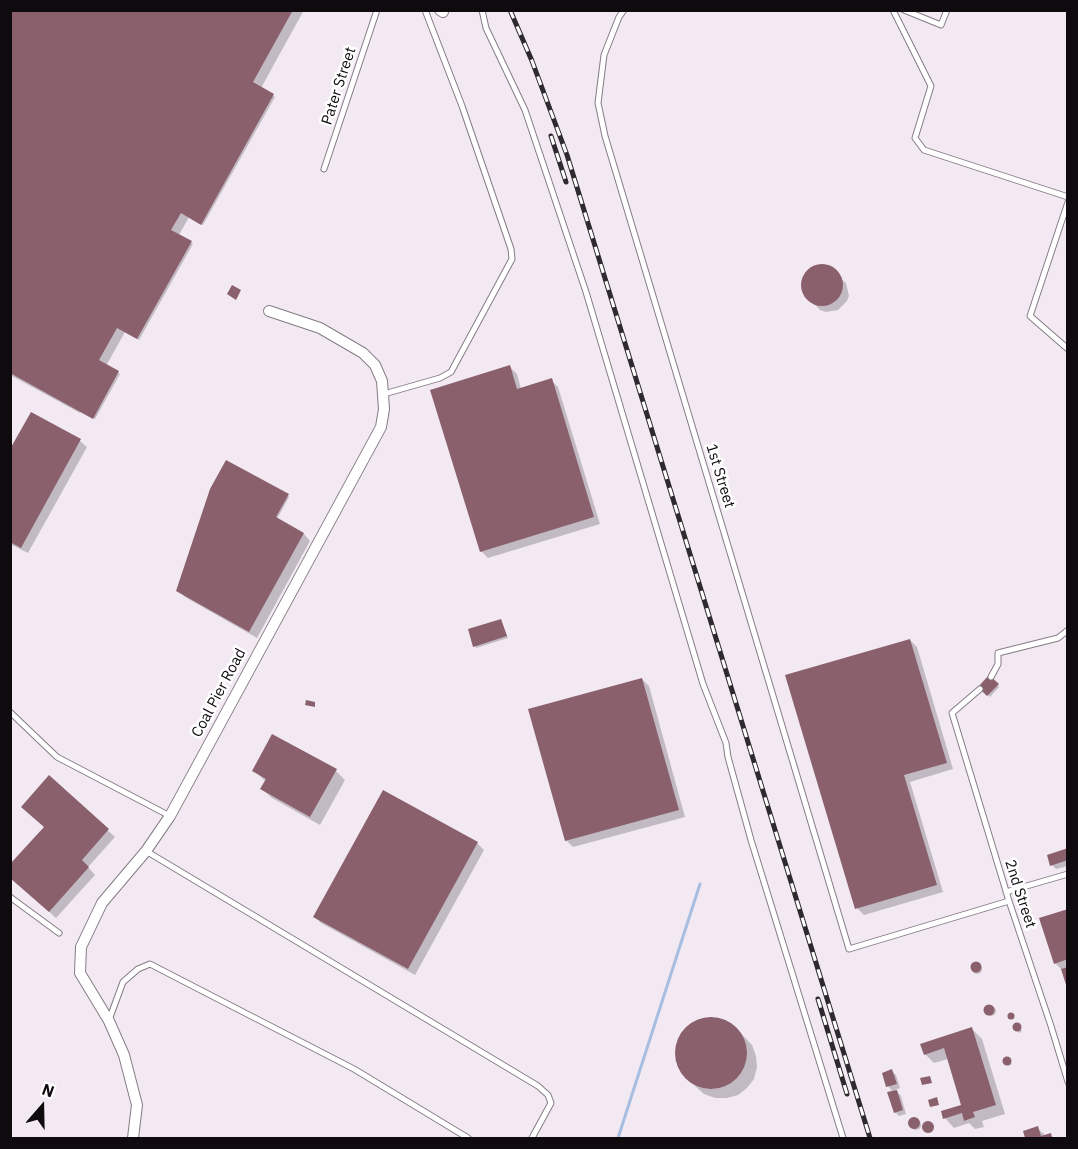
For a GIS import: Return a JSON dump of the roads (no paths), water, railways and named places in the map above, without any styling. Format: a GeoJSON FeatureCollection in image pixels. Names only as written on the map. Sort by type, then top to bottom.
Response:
{"type":"FeatureCollection","features":[{"type":"Feature","properties":{"kind":"street","name":"Coal Pier Road"},"geometry":{"type":"LineString","coordinates":[[133,1138],[137,1105],[124,1055],[109,1021],[80,973],[81,947],[102,903],[147,851],[170,816],[381,427],[384,394],[382,381],[375,365],[363,353],[320,328],[269,311]]}},
{"type":"Feature","properties":{"kind":"lane","name":"Pater Street"},"geometry":{"type":"LineString","coordinates":[[324,169],[377,10]]}},
{"type":"Feature","properties":{"kind":"lane"},"geometry":{"type":"LineString","coordinates":[[384,394],[440,378],[450,372],[512,260],[511,249],[462,106],[425,10]]}},
{"type":"Feature","properties":{"kind":"lane"},"geometry":{"type":"LineString","coordinates":[[482,10],[486,28],[525,110],[586,292],[703,684],[726,743],[751,840],[843,1138]]}},
{"type":"Feature","properties":{"kind":"lane","name":"1st Street"},"geometry":{"type":"LineString","coordinates":[[624,10],[604,55],[598,103],[605,136],[849,949],[1009,902]]}},
{"type":"Feature","properties":{"kind":"lane"},"geometry":{"type":"LineString","coordinates":[[893,10],[932,86],[915,138],[924,150],[1068,197]]}},
{"type":"Feature","properties":{"kind":"lane"},"geometry":{"type":"LineString","coordinates":[[904,10],[942,25],[947,10]]}},
{"type":"Feature","properties":{"kind":"lane"},"geometry":{"type":"LineString","coordinates":[[1068,202],[1030,316],[1068,349]]}},
{"type":"Feature","properties":{"kind":"lane"},"geometry":{"type":"LineString","coordinates":[[991,677],[998,664],[998,653],[1058,638],[1067,631]]}},
{"type":"Feature","properties":{"kind":"lane","name":"2nd Street"},"geometry":{"type":"LineString","coordinates":[[980,689],[952,713],[1009,902],[1068,1082]]}},
{"type":"Feature","properties":{"kind":"lane"},"geometry":{"type":"LineString","coordinates":[[10,712],[57,757],[170,816]]}},
{"type":"Feature","properties":{"kind":"lane"},"geometry":{"type":"LineString","coordinates":[[147,851],[538,1086],[548,1095],[551,1103],[532,1138]]}},
{"type":"Feature","properties":{"kind":"lane"},"geometry":{"type":"LineString","coordinates":[[1006,892],[1068,874]]}},
{"type":"Feature","properties":{"kind":"lane"},"geometry":{"type":"LineString","coordinates":[[10,897],[59,933]]}},
{"type":"Feature","properties":{"kind":"lane"},"geometry":{"type":"LineString","coordinates":[[109,1021],[123,982],[138,969],[150,964],[354,1069],[468,1138]]}},
{"type":"Feature","properties":{"kind":"waterway"},"geometry":{"type":"LineString","coordinates":[[618,1138],[700,884]]}},
{"type":"Feature","properties":{"kind":"railway"},"geometry":{"type":"LineString","coordinates":[[510,10],[532,61],[567,155],[870,1138]]}},
{"type":"Feature","properties":{"kind":"railway"},"geometry":{"type":"LineString","coordinates":[[551,136],[566,182]]}},
{"type":"Feature","properties":{"kind":"railway"},"geometry":{"type":"LineString","coordinates":[[818,999],[847,1094]]}}]}
